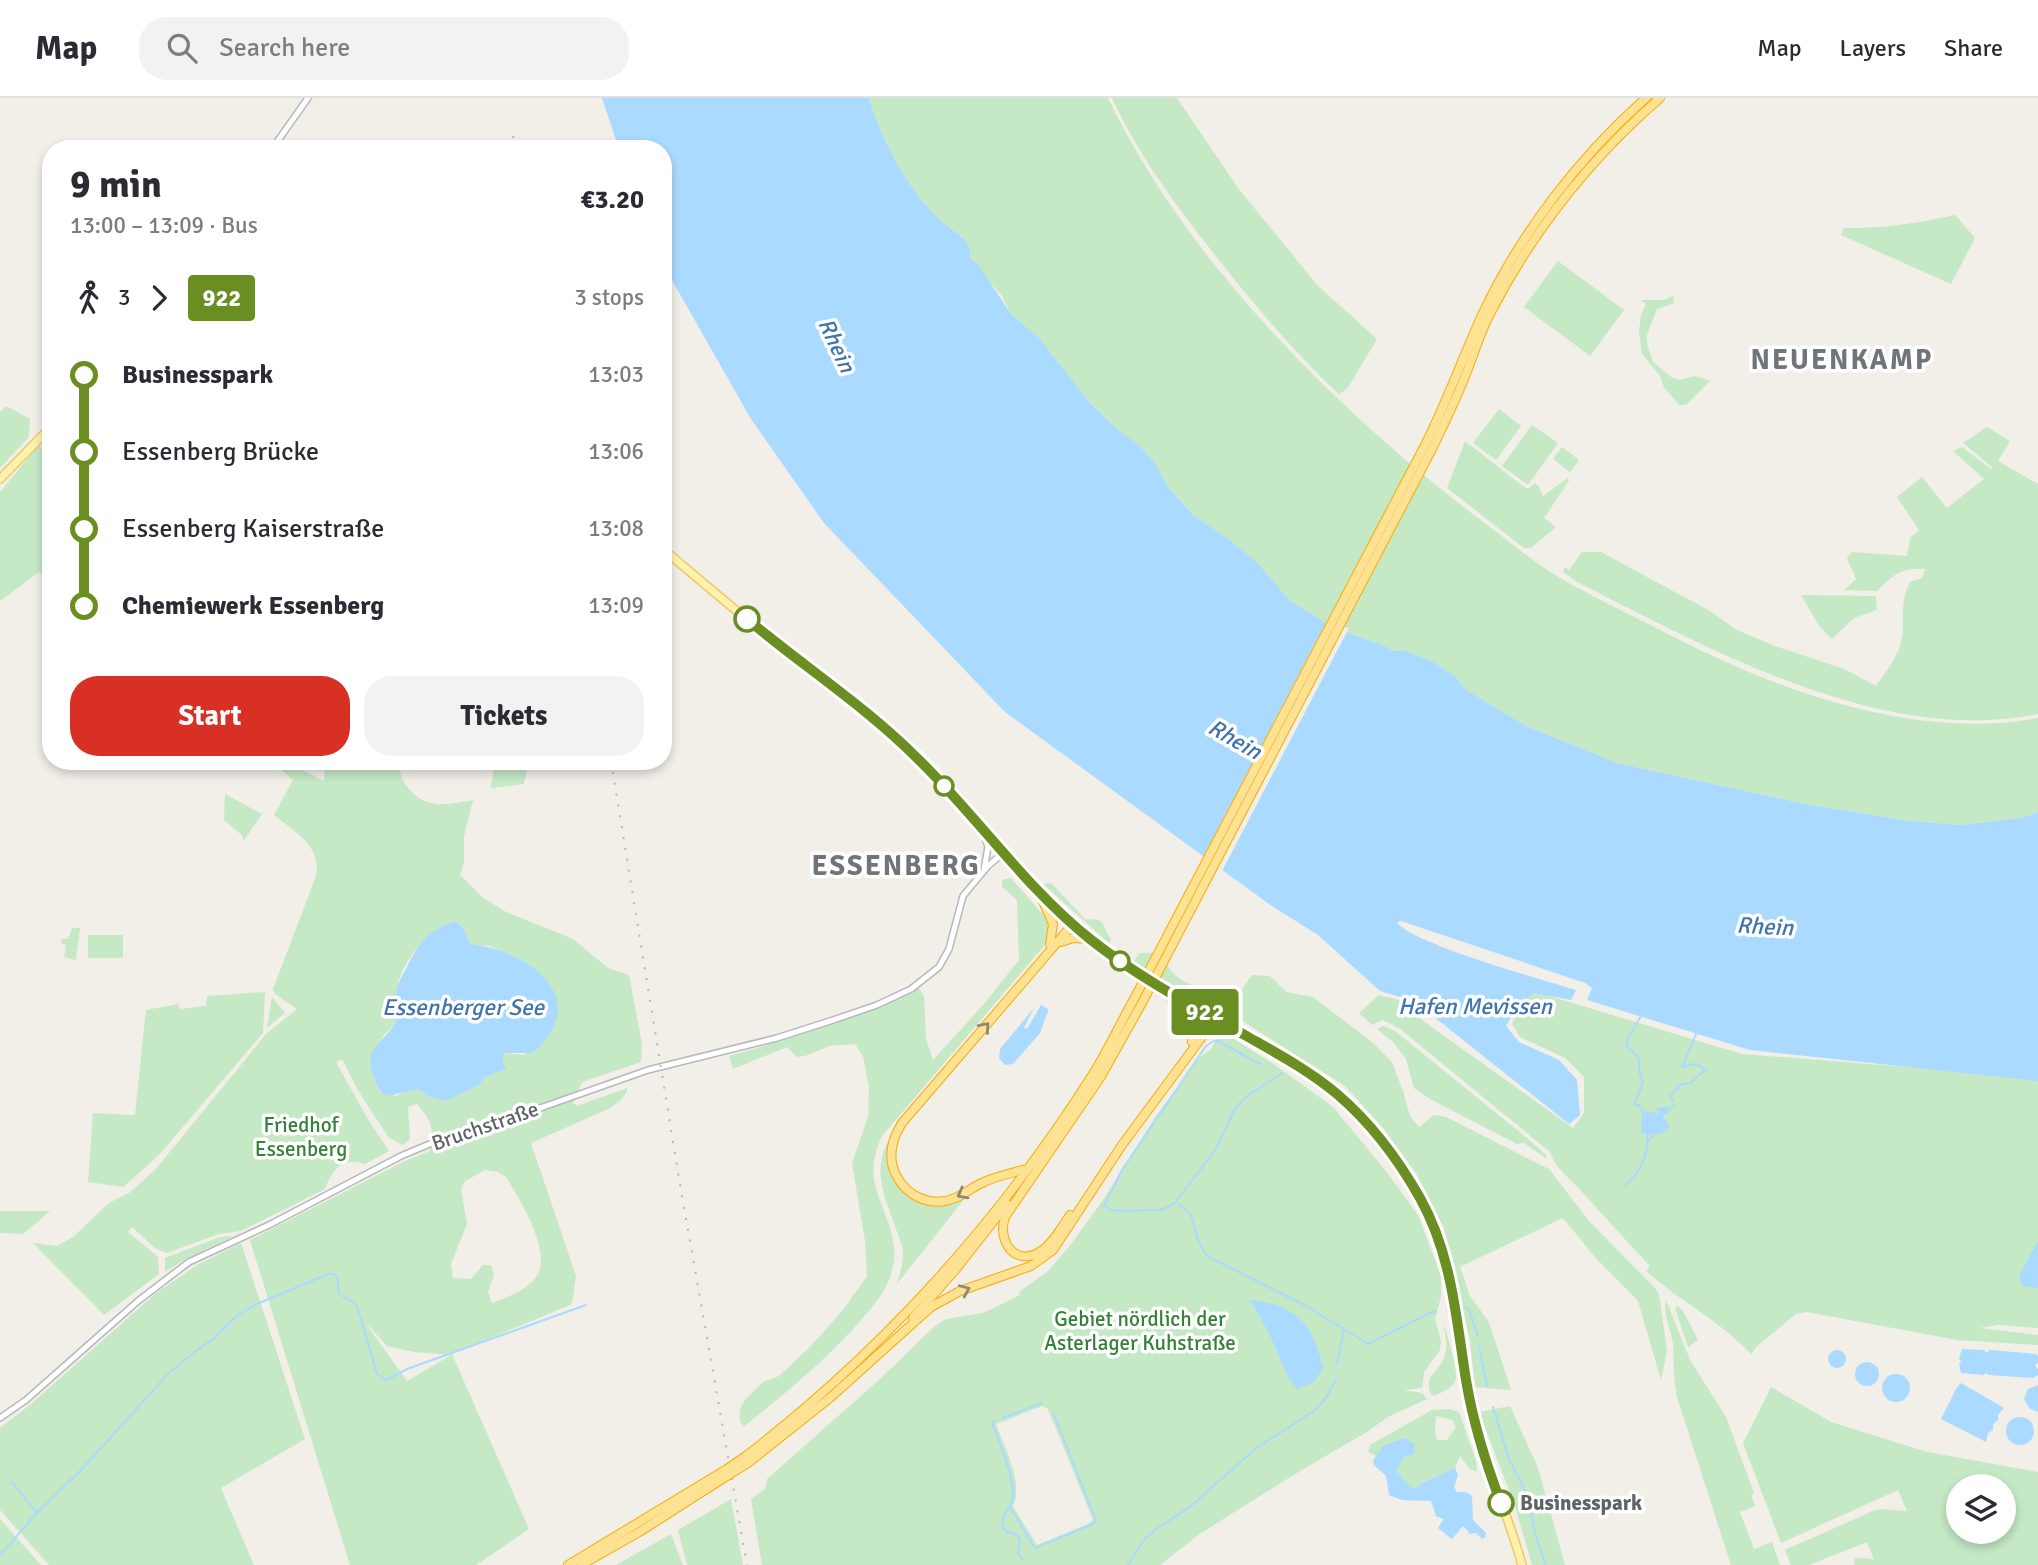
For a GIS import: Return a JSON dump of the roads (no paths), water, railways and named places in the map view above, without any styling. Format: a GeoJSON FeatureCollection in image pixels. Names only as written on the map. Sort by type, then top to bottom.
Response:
{"type":"FeatureCollection","features":[{"type":"Feature","properties":{"kind":"highway"},"geometry":{"type":"LineString","coordinates":[[1427,449],[1483,314],[1514,256],[1571,176],[1609,132],[1646,98]]}},
{"type":"Feature","properties":{"kind":"highway"},"geometry":{"type":"LineString","coordinates":[[747,1460],[828,1390],[917,1304],[1026,1169],[1095,1071],[1138,1001],[1466,374],[1489,316],[1521,260],[1578,182],[1615,138],[1660,98]]}},
{"type":"Feature","properties":{"kind":"highway"},"geometry":{"type":"LineString","coordinates":[[1039,892],[1053,924],[1053,945]]}},
{"type":"Feature","properties":{"kind":"highway"},"geometry":{"type":"LineString","coordinates":[[1026,1169],[984,1182],[957,1198],[946,1201],[923,1200],[905,1189],[897,1178],[891,1154],[892,1142],[902,1123],[1071,923]]}},
{"type":"Feature","properties":{"kind":"highway"},"geometry":{"type":"LineString","coordinates":[[1053,945],[1067,939],[1090,939]]}},
{"type":"Feature","properties":{"kind":"highway"},"geometry":{"type":"LineString","coordinates":[[1160,987],[1187,1016],[1193,1029],[1192,1042]]}},
{"type":"Feature","properties":{"kind":"highway"},"geometry":{"type":"LineString","coordinates":[[1138,1001],[1117,1050],[1005,1217],[1002,1236],[1007,1246],[1015,1253],[1026,1256],[1039,1253],[1052,1240],[1192,1042],[1213,1017]]}},
{"type":"Feature","properties":{"kind":"highway"},"geometry":{"type":"LineString","coordinates":[[581,1565],[747,1460],[831,1397],[941,1302],[960,1291],[1031,1266],[1053,1250],[1122,1145],[1213,1017]]}},
{"type":"Feature","properties":{"kind":"highway"},"geometry":{"type":"LineString","coordinates":[[890,1344],[956,1269],[1081,1107]]}},
{"type":"Feature","properties":{"kind":"highway"},"geometry":{"type":"LineString","coordinates":[[568,1565],[664,1513]]}},
{"type":"Feature","properties":{"kind":"main road"},"geometry":{"type":"LineString","coordinates":[[0,479],[42,436]]}},
{"type":"Feature","properties":{"kind":"main road"},"geometry":{"type":"LineString","coordinates":[[672,557],[765,635],[857,703],[890,731],[944,786],[1039,892],[1090,939],[1160,987],[1277,1053],[1336,1093],[1359,1114],[1404,1171],[1427,1211],[1446,1260],[1454,1293],[1470,1400],[1494,1484],[1522,1565]]}},
{"type":"Feature","properties":{"kind":"street"},"geometry":{"type":"LineString","coordinates":[[278,140],[308,98]]}},
{"type":"Feature","properties":{"kind":"street"},"geometry":{"type":"LineString","coordinates":[[982,830],[988,847],[984,872]]}},
{"type":"Feature","properties":{"kind":"street"},"geometry":{"type":"LineString","coordinates":[[984,872],[1003,853]]}},
{"type":"Feature","properties":{"kind":"street","name":"Bruchstraße"},"geometry":{"type":"LineString","coordinates":[[0,1418],[26,1400],[138,1301],[189,1262],[269,1226],[401,1156],[444,1138],[543,1107],[640,1072],[777,1038],[877,1005],[911,989],[934,973],[944,961],[960,905],[970,887],[984,872]]}},
{"type":"Feature","properties":{"kind":"water"},"geometry":{"type":"Polygon","coordinates":[[[602,98],[869,98],[888,146],[905,177],[937,217],[965,240],[970,258],[978,264],[1011,314],[1040,339],[1091,404],[1119,431],[1137,443],[1155,463],[1167,486],[1193,515],[1258,563],[1289,600],[1334,628],[1392,651],[1405,651],[1432,661],[1456,677],[1465,689],[1526,726],[1617,763],[1805,804],[1903,820],[1960,825],[2021,818],[2038,812],[2038,1081],[1750,1050],[1587,1000],[1592,988],[1585,983],[1401,921],[1397,922],[1407,931],[1451,950],[1576,990],[1571,1000],[1533,993],[1516,1009],[1506,1026],[1519,1042],[1559,1060],[1577,1080],[1580,1115],[1569,1124],[1414,1001],[1380,991],[1318,935],[1269,904],[1005,712],[824,523],[751,419],[672,280],[672,140],[616,140],[602,98]]]}},
{"type":"Feature","properties":{"kind":"water","name":"Essenberger See"},"geometry":{"type":"Polygon","coordinates":[[[456,921],[463,928],[470,944],[513,956],[532,967],[546,980],[556,996],[557,1014],[550,1033],[533,1053],[505,1053],[502,1058],[506,1069],[485,1077],[479,1085],[445,1101],[428,1096],[418,1089],[388,1096],[377,1086],[371,1068],[372,1051],[397,1019],[396,992],[416,951],[432,933],[456,921]]]}},
{"type":"Feature","properties":{"kind":"water"},"geometry":{"type":"Polygon","coordinates":[[[1041,1005],[1048,1011],[1040,1033],[1013,1064],[1005,1065],[999,1058],[1000,1049],[1034,1008],[1024,1028],[1027,1029],[1041,1005]]]}},
{"type":"Feature","properties":{"kind":"water"},"geometry":{"type":"Polygon","coordinates":[[[1667,1107],[1669,1112],[1663,1116],[1669,1127],[1666,1130],[1656,1134],[1641,1133],[1642,1112],[1654,1112],[1659,1116],[1656,1108],[1667,1107]]]}},
{"type":"Feature","properties":{"kind":"water"},"geometry":{"type":"Polygon","coordinates":[[[2038,1241],[2038,1288],[2022,1286],[2019,1275],[2038,1241]]]}},
{"type":"Feature","properties":{"kind":"water"},"geometry":{"type":"Polygon","coordinates":[[[1250,1300],[1291,1312],[1308,1328],[1323,1368],[1314,1382],[1297,1389],[1287,1375],[1269,1333],[1250,1300]]]}},
{"type":"Feature","properties":{"kind":"water"},"geometry":{"type":"Polygon","coordinates":[[[1962,1349],[1984,1350],[1986,1353],[1990,1350],[2036,1354],[2038,1362],[2035,1366],[2038,1375],[2033,1378],[1961,1373],[1959,1358],[1962,1349]]]}},
{"type":"Feature","properties":{"kind":"water"},"geometry":{"type":"Polygon","coordinates":[[[1837,1350],[1843,1353],[1846,1359],[1843,1365],[1837,1368],[1831,1365],[1828,1359],[1831,1353],[1837,1350]]]}},
{"type":"Feature","properties":{"kind":"water"},"geometry":{"type":"Polygon","coordinates":[[[1867,1362],[1876,1365],[1879,1374],[1876,1383],[1867,1386],[1858,1383],[1855,1374],[1858,1365],[1867,1362]]]}},
{"type":"Feature","properties":{"kind":"water"},"geometry":{"type":"Polygon","coordinates":[[[1896,1374],[1906,1378],[1910,1388],[1906,1398],[1896,1402],[1886,1398],[1882,1388],[1886,1378],[1896,1374]]]}},
{"type":"Feature","properties":{"kind":"water"},"geometry":{"type":"Polygon","coordinates":[[[1961,1383],[2004,1408],[1993,1424],[1993,1430],[1988,1433],[1986,1442],[1941,1419],[1961,1383]]]}},
{"type":"Feature","properties":{"kind":"water"},"geometry":{"type":"Polygon","coordinates":[[[2038,1385],[2038,1412],[2029,1408],[2024,1399],[2028,1389],[2038,1385]]]}},
{"type":"Feature","properties":{"kind":"water"},"geometry":{"type":"Polygon","coordinates":[[[2020,1417],[2030,1421],[2034,1431],[2030,1441],[2020,1445],[2010,1441],[2006,1431],[2010,1421],[2020,1417]]]}},
{"type":"Feature","properties":{"kind":"water"},"geometry":{"type":"Polygon","coordinates":[[[1405,1438],[1414,1444],[1415,1453],[1404,1457],[1396,1470],[1414,1489],[1455,1468],[1458,1475],[1454,1487],[1457,1492],[1466,1492],[1472,1496],[1473,1520],[1486,1533],[1485,1538],[1482,1539],[1476,1533],[1468,1534],[1463,1526],[1452,1539],[1438,1528],[1444,1519],[1436,1516],[1431,1501],[1402,1500],[1389,1495],[1386,1476],[1374,1465],[1373,1460],[1384,1445],[1405,1438]]]}},
{"type":"Feature","properties":{"kind":"waterway"},"geometry":{"type":"LineString","coordinates":[[1641,1016],[1627,1040],[1627,1046],[1639,1059],[1643,1083],[1634,1104],[1641,1107],[1643,1113]]}},
{"type":"Feature","properties":{"kind":"waterway"},"geometry":{"type":"LineString","coordinates":[[1697,1032],[1682,1067],[1693,1064],[1702,1067],[1704,1072]]}},
{"type":"Feature","properties":{"kind":"waterway"},"geometry":{"type":"LineString","coordinates":[[1104,1206],[1122,1170],[1206,1046],[1218,1041],[1260,1064]]}},
{"type":"Feature","properties":{"kind":"waterway"},"geometry":{"type":"LineString","coordinates":[[1674,1102],[1670,1097],[1680,1085],[1691,1083],[1706,1069]]}},
{"type":"Feature","properties":{"kind":"waterway"},"geometry":{"type":"LineString","coordinates":[[1102,1205],[1121,1211],[1161,1210],[1174,1204],[1216,1149],[1235,1108],[1247,1096],[1282,1073]]}},
{"type":"Feature","properties":{"kind":"waterway"},"geometry":{"type":"LineString","coordinates":[[1668,1109],[1674,1106]]}},
{"type":"Feature","properties":{"kind":"waterway"},"geometry":{"type":"LineString","coordinates":[[1625,1185],[1643,1162],[1647,1133]]}},
{"type":"Feature","properties":{"kind":"waterway"},"geometry":{"type":"LineString","coordinates":[[1649,1140],[1654,1135]]}},
{"type":"Feature","properties":{"kind":"waterway"},"geometry":{"type":"LineString","coordinates":[[1180,1205],[1191,1215],[1198,1241],[1207,1256],[1308,1307],[1368,1344],[1436,1312]]}},
{"type":"Feature","properties":{"kind":"waterway"},"geometry":{"type":"LineString","coordinates":[[0,1555],[168,1374],[213,1339],[239,1314],[257,1304],[328,1274],[334,1274],[339,1294],[356,1304],[377,1374],[386,1380],[407,1369],[586,1305]]}},
{"type":"Feature","properties":{"kind":"waterway"},"geometry":{"type":"LineString","coordinates":[[1464,1307],[1469,1310],[1478,1336]]}},
{"type":"Feature","properties":{"kind":"waterway"},"geometry":{"type":"LineString","coordinates":[[1337,1364],[1344,1331]]}},
{"type":"Feature","properties":{"kind":"waterway"},"geometry":{"type":"LineString","coordinates":[[1479,1347],[1487,1386]]}},
{"type":"Feature","properties":{"kind":"waterway"},"geometry":{"type":"LineString","coordinates":[[1128,1565],[1144,1540],[1156,1529],[1190,1507],[1255,1449],[1315,1410],[1326,1398],[1336,1379]]}},
{"type":"Feature","properties":{"kind":"waterway"},"geometry":{"type":"LineString","coordinates":[[1002,1418],[1042,1403]]}},
{"type":"Feature","properties":{"kind":"waterway"},"geometry":{"type":"LineString","coordinates":[[1493,1407],[1509,1459],[1527,1494],[1535,1534],[1546,1565]]}},
{"type":"Feature","properties":{"kind":"waterway"},"geometry":{"type":"LineString","coordinates":[[1010,1507],[1035,1548],[1096,1521],[1054,1414]]}},
{"type":"Feature","properties":{"kind":"waterway"},"geometry":{"type":"LineString","coordinates":[[994,1421],[1013,1491],[1013,1499],[1003,1517],[1002,1527],[1018,1536],[1018,1554],[1023,1559]]}},
{"type":"Feature","properties":{"kind":"waterway"},"geometry":{"type":"LineString","coordinates":[[12,1482],[36,1512]]}},
{"type":"Feature","properties":{"kind":"railway"},"geometry":{"type":"LineString","coordinates":[[513,136],[514,140]]}},
{"type":"Feature","properties":{"kind":"railway"},"geometry":{"type":"LineString","coordinates":[[612,770],[683,1203]]}},
{"type":"Feature","properties":{"kind":"railway"},"geometry":{"type":"LineString","coordinates":[[684,1207],[747,1565]]}},
{"type":"Feature","properties":{"kind":"place","name":"Businesspark"},"geometry":{"type":"Point","coordinates":[1501,1503]}},
{"type":"Feature","properties":{"kind":"district","name":"NEUENKAMP"},"geometry":{"type":"Point","coordinates":[1842,359]}},
{"type":"Feature","properties":{"kind":"district","name":"ESSENBERG"},"geometry":{"type":"Point","coordinates":[896,865]}},
{"type":"Feature","properties":{"kind":"water label","name":"Rhein"},"geometry":{"type":"Point","coordinates":[837,345]}},
{"type":"Feature","properties":{"kind":"water label","name":"Rhein"},"geometry":{"type":"Point","coordinates":[1235,739]}},
{"type":"Feature","properties":{"kind":"water label","name":"Rhein"},"geometry":{"type":"Point","coordinates":[1765,926]}},
{"type":"Feature","properties":{"kind":"water label","name":"Hafen Mevissen"},"geometry":{"type":"Point","coordinates":[1475,1006]}},
{"type":"Feature","properties":{"kind":"park label","name":"Friedhof Essenberg"},"geometry":{"type":"Point","coordinates":[301,1137]}},
{"type":"Feature","properties":{"kind":"park label","name":"Gebiet nördlich der Asterlager Kuhstraße"},"geometry":{"type":"Point","coordinates":[1140,1331]}}]}
